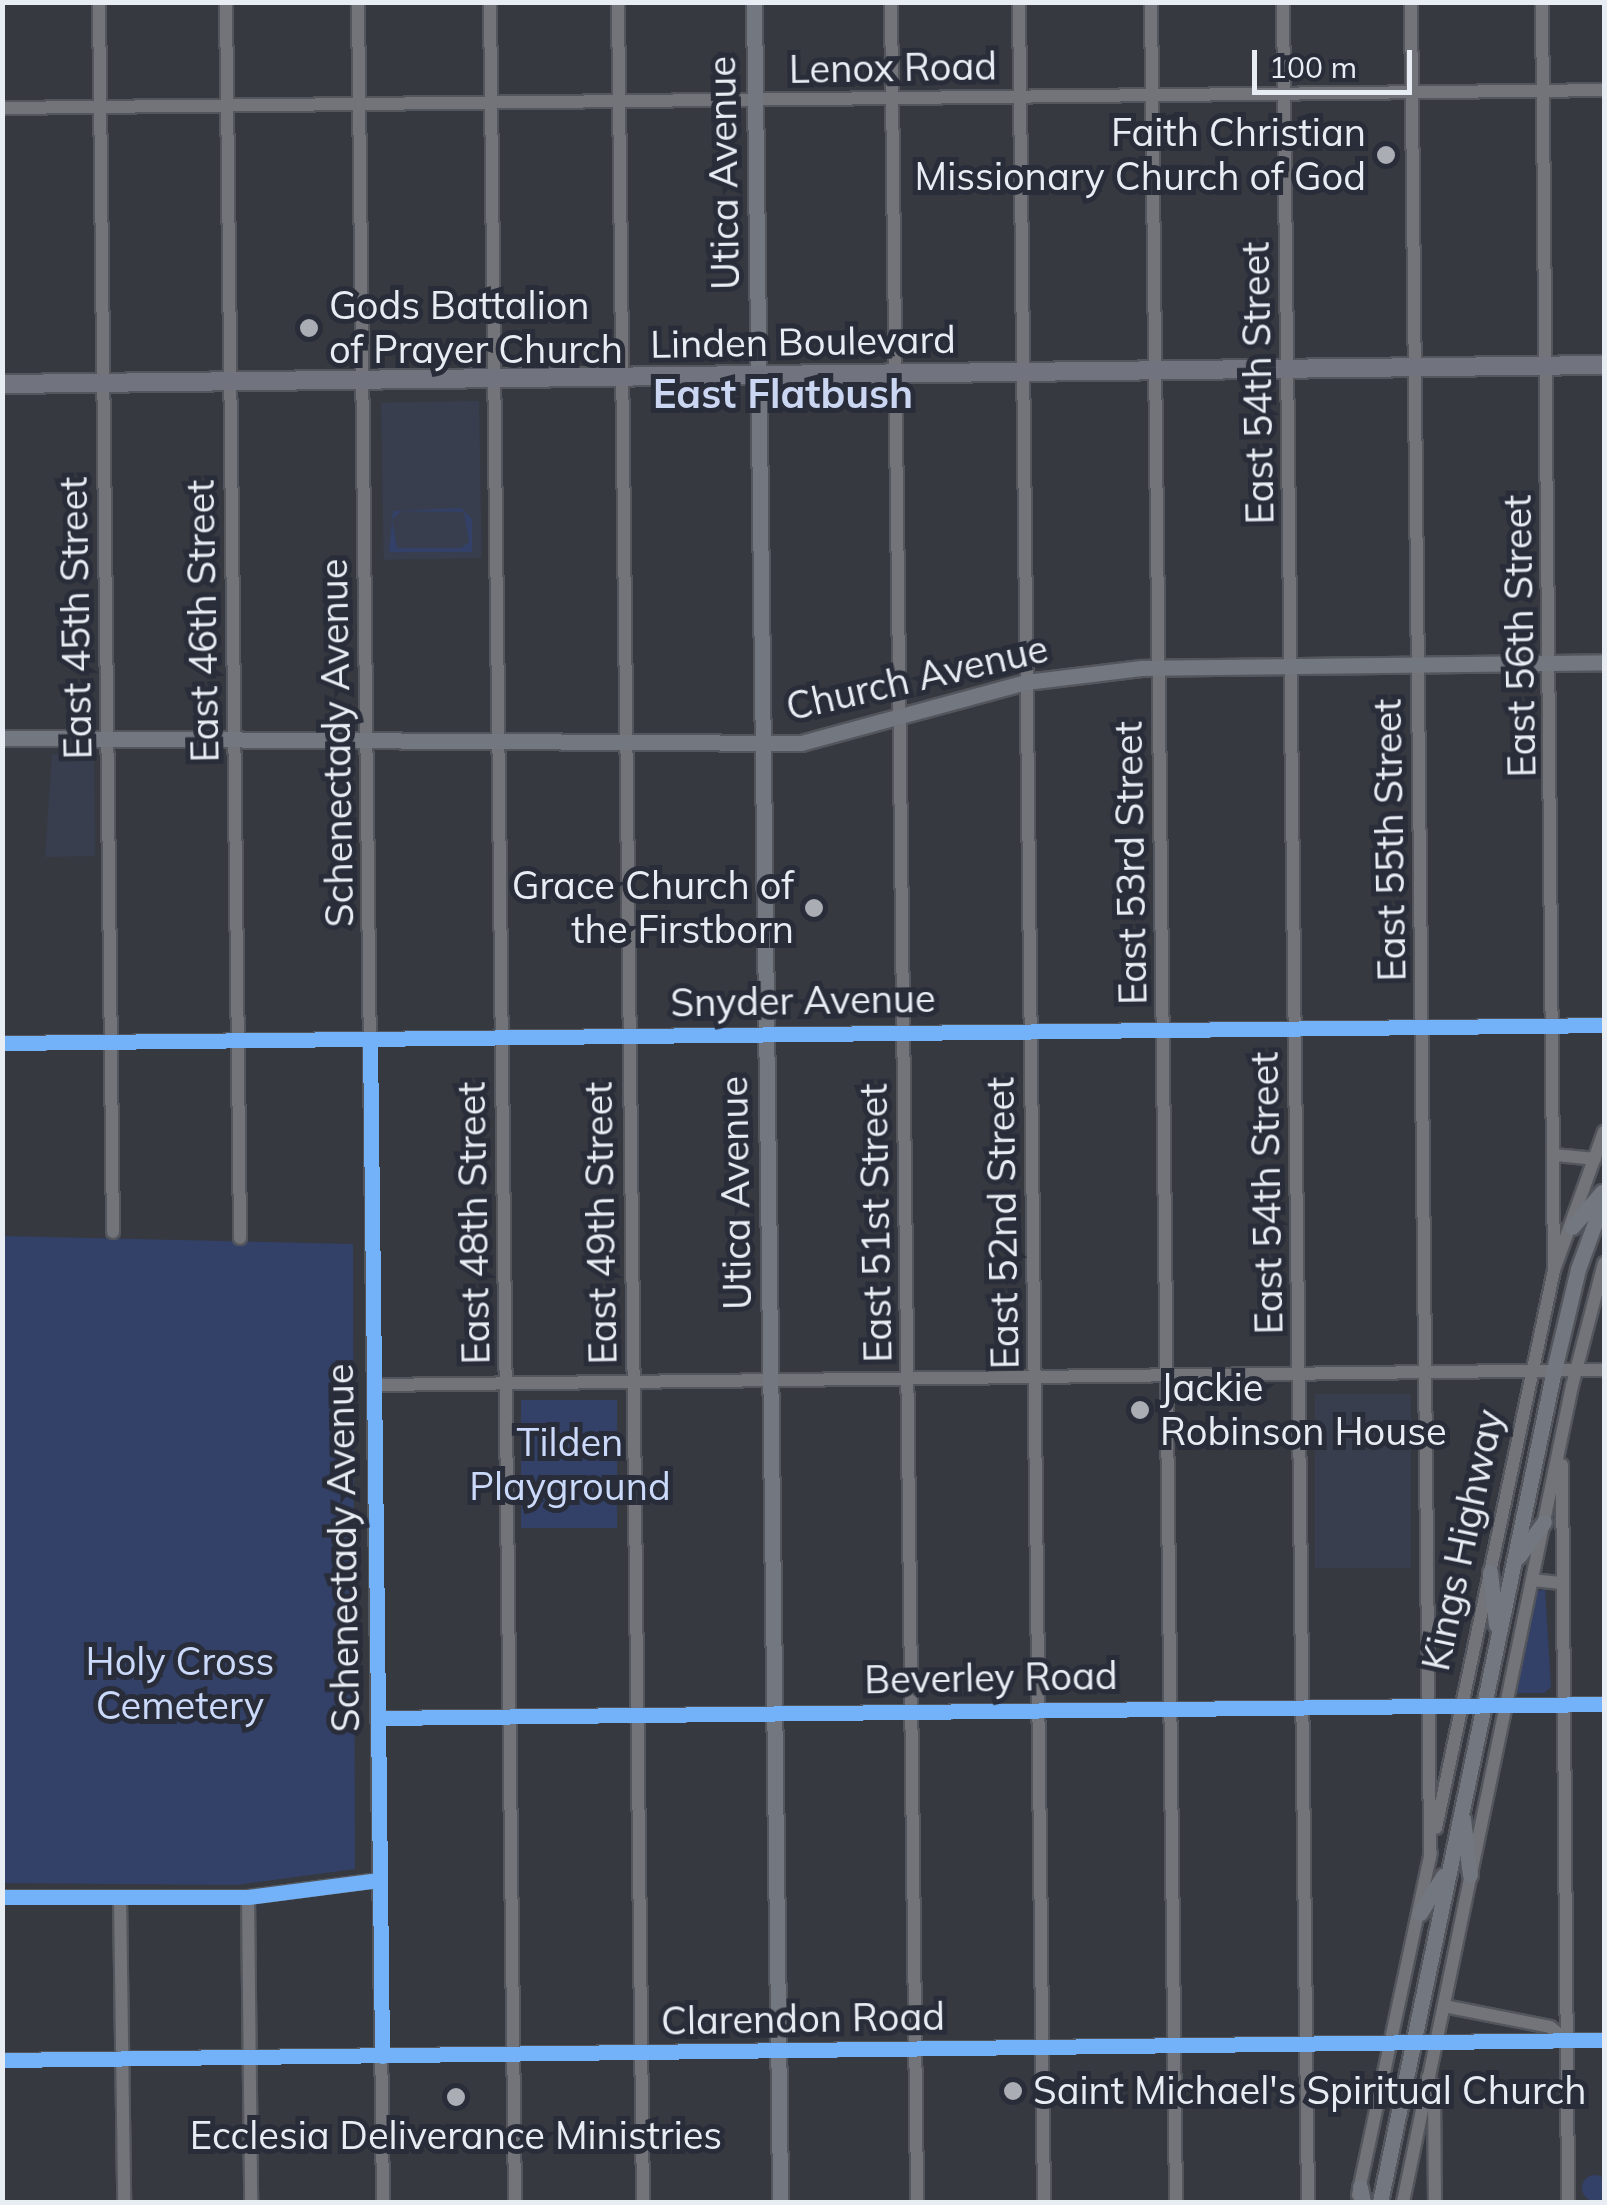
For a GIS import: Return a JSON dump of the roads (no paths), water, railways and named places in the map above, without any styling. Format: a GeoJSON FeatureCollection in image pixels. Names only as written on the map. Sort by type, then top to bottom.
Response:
{"type":"FeatureCollection","features":[{"type":"Feature","properties":{"kind":"highway","name":"Linden Boulevard"},"geometry":{"type":"LineString","coordinates":[[2,384],[1604,365]]}},
{"type":"Feature","properties":{"kind":"main road","name":"Utica Avenue"},"geometry":{"type":"LineString","coordinates":[[754,2],[780,2202]]}},
{"type":"Feature","properties":{"kind":"main road","name":"Church Avenue"},"geometry":{"type":"LineString","coordinates":[[2,738],[801,743],[1026,682],[1159,666],[1604,662]]}},
{"type":"Feature","properties":{"kind":"main road"},"geometry":{"type":"LineString","coordinates":[[1572,1227],[1604,1189]]}},
{"type":"Feature","properties":{"kind":"main road","name":"Kings Highway"},"geometry":{"type":"LineString","coordinates":[[1380,2202],[1554,1370],[1578,1269],[1604,1198]]}},
{"type":"Feature","properties":{"kind":"main road"},"geometry":{"type":"LineString","coordinates":[[1514,1563],[1544,1522]]}},
{"type":"Feature","properties":{"kind":"main road"},"geometry":{"type":"LineString","coordinates":[[1490,1572],[1497,1639]]}},
{"type":"Feature","properties":{"kind":"main road"},"geometry":{"type":"LineString","coordinates":[[1461,1808],[1470,1874]]}},
{"type":"Feature","properties":{"kind":"main road"},"geometry":{"type":"LineString","coordinates":[[1420,1913],[1448,1869]]}},
{"type":"Feature","properties":{"kind":"street","name":"East 45th Street"},"geometry":{"type":"LineString","coordinates":[[99,2],[113,1232]]}},
{"type":"Feature","properties":{"kind":"street","name":"East 46th Street"},"geometry":{"type":"LineString","coordinates":[[226,2],[240,1238]]}},
{"type":"Feature","properties":{"kind":"street","name":"Schenectady Avenue"},"geometry":{"type":"LineString","coordinates":[[358,2],[383,2202]]}},
{"type":"Feature","properties":{"kind":"street","name":"East 48th Street"},"geometry":{"type":"LineString","coordinates":[[490,2],[515,2202]]}},
{"type":"Feature","properties":{"kind":"street","name":"East 49th Street"},"geometry":{"type":"LineString","coordinates":[[618,2],[642,2202]]}},
{"type":"Feature","properties":{"kind":"street","name":"East 51st Street"},"geometry":{"type":"LineString","coordinates":[[891,2],[917,2202]]}},
{"type":"Feature","properties":{"kind":"street","name":"East 52nd Street"},"geometry":{"type":"LineString","coordinates":[[1019,2],[1044,2202]]}},
{"type":"Feature","properties":{"kind":"street","name":"East 53rd Street"},"geometry":{"type":"LineString","coordinates":[[1150,2],[1176,2202]]}},
{"type":"Feature","properties":{"kind":"street","name":"East 54th Street"},"geometry":{"type":"LineString","coordinates":[[1283,2],[1308,2202]]}},
{"type":"Feature","properties":{"kind":"street","name":"East 55th Street"},"geometry":{"type":"LineString","coordinates":[[1410,2],[1430,1858]]}},
{"type":"Feature","properties":{"kind":"street","name":"East 56th Street"},"geometry":{"type":"LineString","coordinates":[[1542,2],[1555,1025],[1554,1270]]}},
{"type":"Feature","properties":{"kind":"street","name":"Lenox Road"},"geometry":{"type":"LineString","coordinates":[[2,108],[1604,90]]}},
{"type":"Feature","properties":{"kind":"street","name":"Snyder Avenue"},"geometry":{"type":"LineString","coordinates":[[2,1043],[1604,1025]]}},
{"type":"Feature","properties":{"kind":"street","name":"Kings Highway"},"geometry":{"type":"LineString","coordinates":[[1360,2197],[1554,1270],[1604,1132]]}},
{"type":"Feature","properties":{"kind":"street"},"geometry":{"type":"LineString","coordinates":[[1555,1155],[1594,1158]]}},
{"type":"Feature","properties":{"kind":"street","name":"Kings Highway"},"geometry":{"type":"LineString","coordinates":[[1403,2202],[1575,1370],[1604,1262]]}},
{"type":"Feature","properties":{"kind":"street"},"geometry":{"type":"LineString","coordinates":[[374,1385],[1604,1370]]}},
{"type":"Feature","properties":{"kind":"street"},"geometry":{"type":"LineString","coordinates":[[1562,1435],[1568,2202]]}},
{"type":"Feature","properties":{"kind":"street"},"geometry":{"type":"LineString","coordinates":[[1532,1580],[1562,1583]]}},
{"type":"Feature","properties":{"kind":"street","name":"Beverley Road"},"geometry":{"type":"LineString","coordinates":[[378,1718],[1604,1704]]}},
{"type":"Feature","properties":{"kind":"street"},"geometry":{"type":"LineString","coordinates":[[2,1897],[248,1898],[378,1880]]}},
{"type":"Feature","properties":{"kind":"street"},"geometry":{"type":"LineString","coordinates":[[120,1898],[124,2202]]}},
{"type":"Feature","properties":{"kind":"street"},"geometry":{"type":"LineString","coordinates":[[248,1898],[251,2202]]}},
{"type":"Feature","properties":{"kind":"street"},"geometry":{"type":"LineString","coordinates":[[1444,2006],[1550,2026],[1566,2040]]}},
{"type":"Feature","properties":{"kind":"street","name":"Clarendon Road"},"geometry":{"type":"LineString","coordinates":[[2,2060],[1604,2040]]}},
{"type":"Feature","properties":{"kind":"street"},"geometry":{"type":"LineString","coordinates":[[1428,2077],[1434,2089],[1435,2202]]}},
{"type":"Feature","properties":{"kind":"place","name":"Faith Christian Missionary Church of God"},"geometry":{"type":"Point","coordinates":[1386,155]}},
{"type":"Feature","properties":{"kind":"place","name":"Gods Battalion of Prayer Church"},"geometry":{"type":"Point","coordinates":[309,328]}},
{"type":"Feature","properties":{"kind":"place","name":"Grace Church of the Firstborn"},"geometry":{"type":"Point","coordinates":[814,908]}},
{"type":"Feature","properties":{"kind":"place","name":"Jackie Robinson House"},"geometry":{"type":"Point","coordinates":[1140,1410]}},
{"type":"Feature","properties":{"kind":"place","name":"Saint Michael's Spiritual Church"},"geometry":{"type":"Point","coordinates":[1013,2091]}},
{"type":"Feature","properties":{"kind":"place","name":"Ecclesia Deliverance Ministries"},"geometry":{"type":"Point","coordinates":[456,2097]}},
{"type":"Feature","properties":{"kind":"district","name":"East Flatbush"},"geometry":{"type":"Point","coordinates":[783,393]}},
{"type":"Feature","properties":{"kind":"park label","name":"Tilden Playground"},"geometry":{"type":"Point","coordinates":[570,1465]}},
{"type":"Feature","properties":{"kind":"park label","name":"Holy Cross Cemetery"},"geometry":{"type":"Point","coordinates":[180,1684]}}]}
